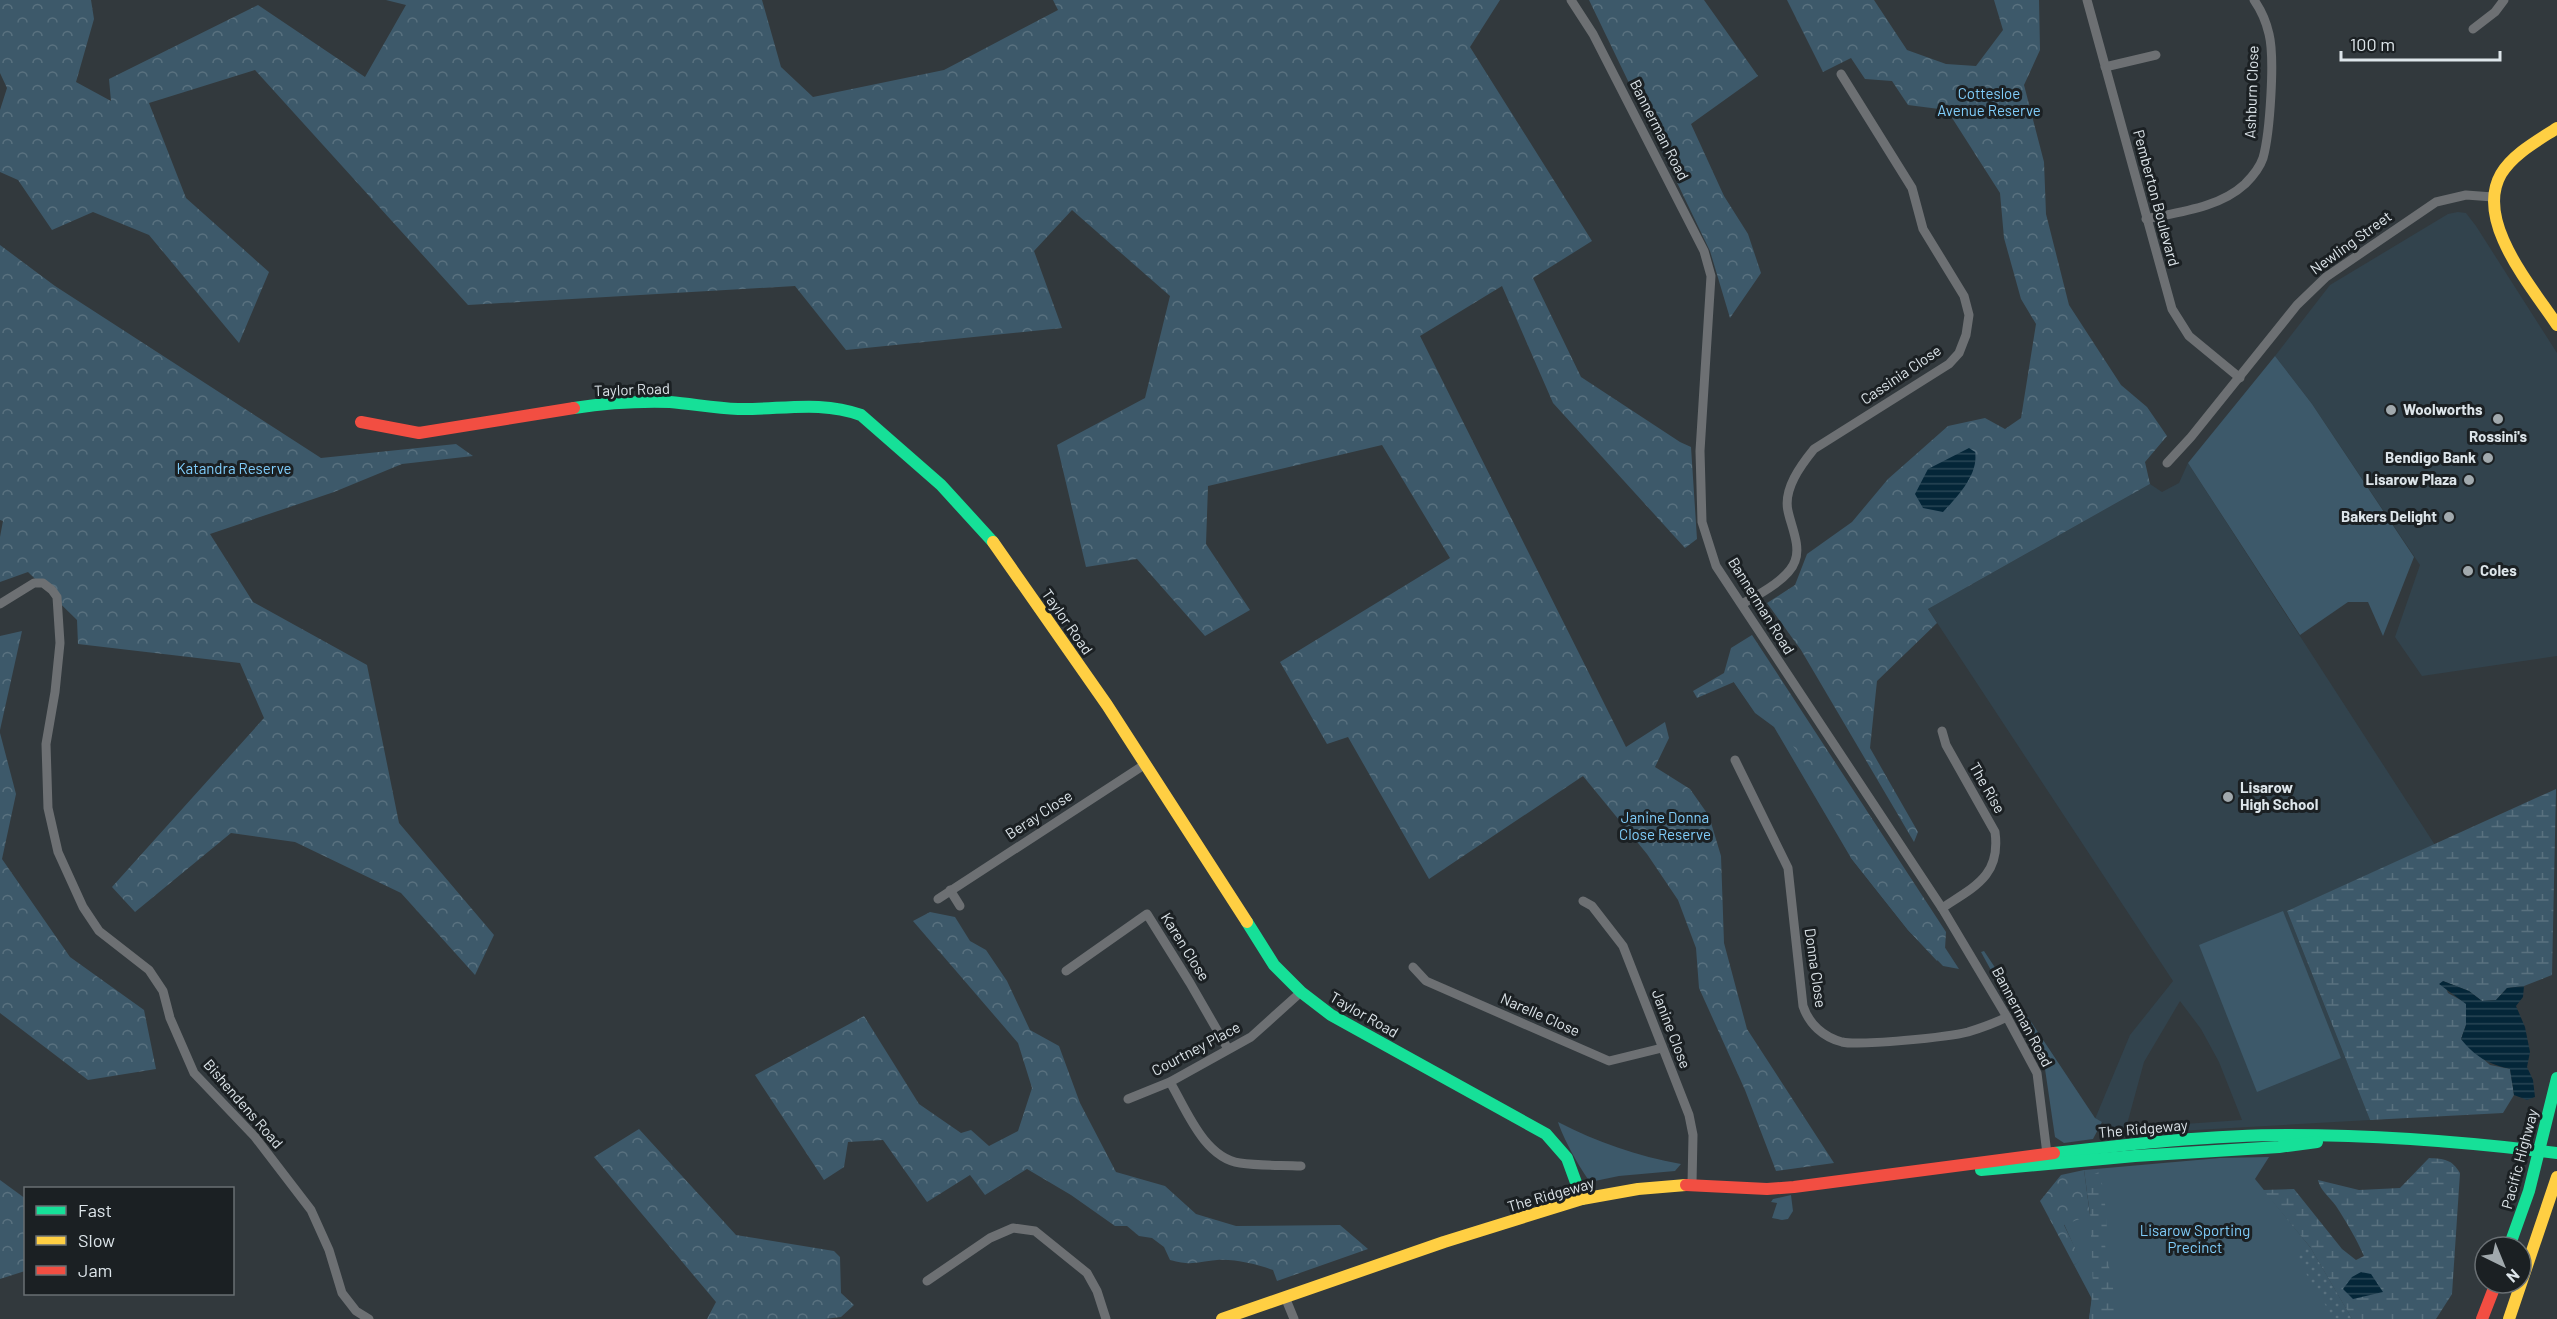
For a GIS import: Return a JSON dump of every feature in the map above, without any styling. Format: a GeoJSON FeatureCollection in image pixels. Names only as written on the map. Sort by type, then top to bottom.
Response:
{"type":"FeatureCollection","features":[{"type":"Feature","properties":{"kind":"street","name":"Bannerman Road"},"geometry":{"type":"LineString","coordinates":[[1571,0],[1593,34],[1704,251],[1711,276],[1700,452],[1702,522],[1716,566],[1942,908],[2007,1017],[2037,1073],[2047,1154]]}},
{"type":"Feature","properties":{"kind":"street","name":"Pemberton Boulevard"},"geometry":{"type":"LineString","coordinates":[[2087,0],[2166,295],[2179,323],[2201,347],[2240,378]]}},
{"type":"Feature","properties":{"kind":"street","name":"Ashburn Close"},"geometry":{"type":"LineString","coordinates":[[2146,219],[2210,204],[2228,196],[2244,185],[2262,160],[2269,111],[2270,35],[2262,11],[2254,0]]}},
{"type":"Feature","properties":{"kind":"street"},"geometry":{"type":"LineString","coordinates":[[2474,28],[2496,12],[2504,0]]}},
{"type":"Feature","properties":{"kind":"street"},"geometry":{"type":"LineString","coordinates":[[2105,67],[2156,55]]}},
{"type":"Feature","properties":{"kind":"street","name":"Cassinia Close"},"geometry":{"type":"LineString","coordinates":[[1742,604],[1777,584],[1796,561],[1795,535],[1787,508],[1790,489],[1800,466],[1814,449],[1936,374],[1959,353],[1966,335],[1969,315],[1964,296],[1923,229],[1912,188],[1841,74]]}},
{"type":"Feature","properties":{"kind":"street"},"geometry":{"type":"LineString","coordinates":[[2557,128],[2509,161],[2499,177],[2493,197],[2494,217],[2503,242],[2557,325]]}},
{"type":"Feature","properties":{"kind":"street","name":"Newling Street"},"geometry":{"type":"LineString","coordinates":[[2167,463],[2240,378],[2297,305],[2326,277],[2436,202],[2466,195],[2493,197]]}},
{"type":"Feature","properties":{"kind":"street","name":"Taylor Road"},"geometry":{"type":"LineString","coordinates":[[361,422],[419,434],[605,404],[676,403],[729,409],[806,407],[848,409],[873,423],[941,485],[987,533],[1107,705],[1274,965],[1301,992],[1331,1015],[1546,1134],[1567,1158],[1582,1199]]}},
{"type":"Feature","properties":{"kind":"street","name":"Bishendens Road"},"geometry":{"type":"LineString","coordinates":[[0,604],[34,583],[43,583],[57,597],[60,643],[46,744],[48,808],[58,852],[83,907],[99,932],[149,970],[163,991],[170,1018],[194,1073],[255,1137],[311,1210],[329,1250],[342,1293],[356,1311],[369,1319]]}},
{"type":"Feature","properties":{"kind":"street","name":"The Rise"},"geometry":{"type":"LineString","coordinates":[[1942,731],[1946,746],[1995,832],[1997,848],[1994,863],[1981,882],[1942,908]]}},
{"type":"Feature","properties":{"kind":"street","name":"Donna Close"},"geometry":{"type":"LineString","coordinates":[[1735,760],[1788,868],[1803,1006],[1808,1019],[1818,1029],[1835,1040],[1854,1044],[1966,1032],[2007,1017]]}},
{"type":"Feature","properties":{"kind":"street","name":"Beray Close"},"geometry":{"type":"LineString","coordinates":[[938,898],[1144,765]]}},
{"type":"Feature","properties":{"kind":"street"},"geometry":{"type":"LineString","coordinates":[[950,890],[960,906]]}},
{"type":"Feature","properties":{"kind":"street","name":"Janine Close"},"geometry":{"type":"LineString","coordinates":[[1583,901],[1592,906],[1623,946],[1689,1115],[1693,1135],[1692,1184]]}},
{"type":"Feature","properties":{"kind":"street","name":"Karen Close"},"geometry":{"type":"LineString","coordinates":[[1066,970],[1147,914],[1228,1049]]}},
{"type":"Feature","properties":{"kind":"street","name":"Narelle Close"},"geometry":{"type":"LineString","coordinates":[[1413,968],[1426,981],[1609,1061],[1662,1048]]}},
{"type":"Feature","properties":{"kind":"street","name":"Courtney Place"},"geometry":{"type":"LineString","coordinates":[[1128,1099],[1170,1082],[1251,1037],[1301,992]]}},
{"type":"Feature","properties":{"kind":"street","name":"Pacific Highway"},"geometry":{"type":"LineString","coordinates":[[2513,1235],[2529,1191],[2557,1078]]}},
{"type":"Feature","properties":{"kind":"street"},"geometry":{"type":"LineString","coordinates":[[1170,1082],[1195,1126],[1212,1149],[1238,1163],[1301,1166]]}},
{"type":"Feature","properties":{"kind":"street"},"geometry":{"type":"LineString","coordinates":[[2240,1149],[2252,1136]]}},
{"type":"Feature","properties":{"kind":"street","name":"The Ridgeway"},"geometry":{"type":"LineString","coordinates":[[1222,1319],[1444,1242],[1582,1199],[1638,1189],[1692,1184],[1776,1188],[1937,1170],[2110,1146],[2252,1136],[2354,1137],[2450,1142],[2557,1153]]}},
{"type":"Feature","properties":{"kind":"street","name":"The Ridgeway"},"geometry":{"type":"LineString","coordinates":[[1937,1170],[1989,1170],[2135,1156],[2279,1147],[2354,1137]]}},
{"type":"Feature","properties":{"kind":"street"},"geometry":{"type":"LineString","coordinates":[[2110,1146],[2118,1152],[2132,1150],[2135,1156]]}},
{"type":"Feature","properties":{"kind":"street"},"geometry":{"type":"LineString","coordinates":[[2047,1154],[2062,1164]]}},
{"type":"Feature","properties":{"kind":"street"},"geometry":{"type":"LineString","coordinates":[[2509,1319],[2557,1177]]}},
{"type":"Feature","properties":{"kind":"street"},"geometry":{"type":"LineString","coordinates":[[927,1281],[990,1238],[1013,1228],[1035,1231],[1087,1273],[1097,1292],[1106,1319]]}},
{"type":"Feature","properties":{"kind":"street"},"geometry":{"type":"LineString","coordinates":[[2482,1319],[2491,1295]]}},
{"type":"Feature","properties":{"kind":"street"},"geometry":{"type":"LineString","coordinates":[[2490,1319],[2493,1295]]}},
{"type":"Feature","properties":{"kind":"street"},"geometry":{"type":"LineString","coordinates":[[1286,1297],[1294,1319]]}},
{"type":"Feature","properties":{"kind":"shaded area"},"geometry":{"type":"Polygon","coordinates":[[[2466,213],[2476,226],[2557,353],[2557,656],[2422,676],[2395,637],[2420,565],[2312,404],[2275,356],[2330,285],[2448,214],[2466,213]]]}},
{"type":"Feature","properties":{"kind":"shaded area"},"geometry":{"type":"Polygon","coordinates":[[[1969,448],[1975,452],[1974,469],[1960,492],[1943,512],[1923,508],[1915,494],[1928,469],[1969,448]]]}},
{"type":"Feature","properties":{"kind":"shaded area","name":"Lisarow High School"},"geometry":{"type":"Polygon","coordinates":[[[2188,463],[2435,845],[2287,911],[2370,1120],[2126,1134],[2095,1119],[2130,1035],[2173,981],[1928,609],[2150,484],[2162,492],[2179,483],[2188,463]],[[2180,1001],[2144,1062],[2126,1128],[2242,1120],[2219,1062],[2201,1029],[2180,1001]]]}},
{"type":"Feature","properties":{"kind":"shaded area"},"geometry":{"type":"Polygon","coordinates":[[[2443,981],[2469,991],[2482,1001],[2496,1000],[2507,988],[2524,986],[2523,997],[2516,1006],[2525,1027],[2530,1052],[2527,1067],[2533,1080],[2535,1097],[2527,1100],[2514,1095],[2510,1069],[2483,1059],[2461,1039],[2466,1025],[2466,1004],[2439,984],[2443,981]]]}},
{"type":"Feature","properties":{"kind":"shaded area"},"geometry":{"type":"Polygon","coordinates":[[[2361,1272],[2371,1274],[2383,1292],[2353,1299],[2343,1289],[2352,1277],[2361,1272]]]}},
{"type":"Feature","properties":{"kind":"green space","name":"Janine Donna Close Reserve"},"geometry":{"type":"Polygon","coordinates":[[[0,0],[91,0],[94,19],[76,82],[111,101],[109,79],[258,5],[365,77],[406,5],[386,0],[762,0],[781,67],[813,97],[944,70],[1058,10],[1053,0],[1500,0],[1470,47],[1592,241],[1533,278],[1581,377],[1691,447],[1697,539],[1685,548],[1553,403],[1502,286],[1420,336],[1626,747],[1665,722],[1669,738],[1655,767],[1690,789],[1709,816],[1721,856],[1724,943],[1747,1029],[1834,1163],[1776,1171],[1745,1090],[1699,988],[1696,948],[1678,900],[1647,854],[1583,776],[1429,879],[1348,737],[1327,744],[1280,662],[1450,558],[1382,445],[1208,486],[1206,544],[1250,610],[1205,636],[1137,559],[1086,567],[1057,445],[1145,398],[1170,296],[1072,210],[1034,251],[1062,328],[846,350],[795,286],[468,305],[255,70],[149,103],[186,198],[269,272],[239,343],[149,235],[93,212],[52,230],[18,180],[0,172],[0,110],[7,88],[0,73],[0,0]]]}},
{"type":"Feature","properties":{"kind":"green space"},"geometry":{"type":"Polygon","coordinates":[[[1589,0],[1704,0],[1758,76],[1691,124],[1724,196],[1748,234],[1761,273],[1730,318],[1710,251],[1589,0]]]}},
{"type":"Feature","properties":{"kind":"green space","name":"Cottesloe Avenue Reserve"},"geometry":{"type":"Polygon","coordinates":[[[1787,0],[1874,0],[1907,50],[1946,64],[1976,66],[2003,30],[1994,0],[2039,0],[2040,50],[2024,85],[2044,162],[2046,214],[2069,305],[2121,385],[2147,407],[2167,436],[2145,462],[2150,484],[1928,609],[1937,623],[1877,681],[1870,748],[1918,832],[1914,842],[1801,650],[1767,603],[1795,585],[1807,554],[1852,522],[1888,479],[1948,426],[1985,418],[2005,429],[2021,418],[2036,324],[2021,299],[2004,238],[2000,193],[1947,110],[1908,105],[1892,81],[1865,79],[1851,58],[1823,72],[1787,0]]]}},
{"type":"Feature","properties":{"kind":"green space","name":"Katandra Reserve"},"geometry":{"type":"Polygon","coordinates":[[[0,245],[55,286],[321,458],[456,444],[473,456],[402,464],[334,492],[210,534],[253,602],[367,665],[399,823],[494,935],[475,975],[401,893],[295,842],[231,833],[135,912],[112,887],[264,718],[240,663],[78,644],[77,620],[28,572],[0,582],[0,537],[3,521],[0,520],[0,245]]]}},
{"type":"Feature","properties":{"kind":"green space"},"geometry":{"type":"Polygon","coordinates":[[[2275,356],[2312,404],[2414,557],[2383,636],[2368,602],[2348,602],[2300,635],[2188,463],[2275,356]]]}},
{"type":"Feature","properties":{"kind":"green space"},"geometry":{"type":"Polygon","coordinates":[[[22,631],[0,730],[0,636],[22,631]]]}},
{"type":"Feature","properties":{"kind":"green space"},"geometry":{"type":"Polygon","coordinates":[[[1752,635],[1946,932],[1945,949],[1937,961],[1908,930],[1851,858],[1837,816],[1796,750],[1766,710],[1751,706],[1734,682],[1697,698],[1693,691],[1724,673],[1731,648],[1752,635]]]}},
{"type":"Feature","properties":{"kind":"green space"},"geometry":{"type":"Polygon","coordinates":[[[1758,660],[1959,969],[1943,966],[1908,930],[1851,858],[1774,727],[1755,713],[1731,678],[1758,660]]]}},
{"type":"Feature","properties":{"kind":"green space"},"geometry":{"type":"Polygon","coordinates":[[[0,733],[16,794],[2,859],[70,957],[144,1010],[156,1069],[88,1080],[0,1013],[0,733]]]}},
{"type":"Feature","properties":{"kind":"green space"},"geometry":{"type":"Polygon","coordinates":[[[2556,789],[2552,975],[2524,986],[2507,988],[2496,1000],[2482,1001],[2469,991],[2443,981],[2448,993],[2466,1003],[2466,1025],[2461,1039],[2490,1065],[2510,1069],[2514,1095],[2503,1113],[2370,1120],[2287,911],[2556,789]]]}},
{"type":"Feature","properties":{"kind":"green space"},"geometry":{"type":"Polygon","coordinates":[[[2283,911],[2341,1058],[2257,1092],[2199,945],[2283,911]]]}},
{"type":"Feature","properties":{"kind":"green space"},"geometry":{"type":"Polygon","coordinates":[[[930,912],[955,917],[970,941],[986,950],[1007,981],[1030,1030],[1059,1046],[1080,1103],[1116,1172],[1165,1186],[1196,1214],[1236,1226],[1340,1225],[1368,1249],[1277,1281],[1273,1270],[1245,1262],[1217,1260],[1194,1263],[1177,1262],[1170,1260],[1164,1247],[1152,1238],[1139,1236],[1127,1226],[1115,1226],[1071,1195],[1027,1169],[985,1195],[970,1175],[927,1202],[883,1140],[848,1142],[844,1167],[824,1180],[755,1075],[864,1016],[919,1104],[961,1133],[971,1130],[989,1146],[1018,1131],[1032,1088],[1018,1043],[913,921],[930,912]]]}},
{"type":"Feature","properties":{"kind":"green space"},"geometry":{"type":"Polygon","coordinates":[[[1984,951],[2095,1118],[2102,1122],[2093,1139],[2064,1143],[2055,1137],[2045,1069],[1981,952],[1984,951]]]}},
{"type":"Feature","properties":{"kind":"green space"},"geometry":{"type":"Polygon","coordinates":[[[1558,1122],[1618,1148],[1681,1164],[1675,1171],[1619,1176],[1590,1182],[1581,1169],[1558,1122]]]}},
{"type":"Feature","properties":{"kind":"green space"},"geometry":{"type":"Polygon","coordinates":[[[639,1129],[736,1235],[834,1251],[840,1257],[841,1293],[854,1305],[841,1317],[825,1319],[707,1319],[716,1302],[594,1157],[639,1129]]]}},
{"type":"Feature","properties":{"kind":"green space","name":"Lisarow Sporting Precinct"},"geometry":{"type":"Polygon","coordinates":[[[2269,1157],[2255,1179],[2310,1247],[2352,1319],[2089,1319],[2092,1299],[2074,1265],[2080,1260],[2064,1224],[2090,1214],[2084,1170],[2220,1158],[2269,1157]]]}},
{"type":"Feature","properties":{"kind":"green space"},"geometry":{"type":"Polygon","coordinates":[[[2429,1158],[2447,1161],[2454,1165],[2460,1173],[2452,1294],[2436,1319],[2352,1319],[2310,1247],[2263,1190],[2294,1189],[2342,1249],[2356,1260],[2364,1256],[2361,1249],[2344,1218],[2323,1191],[2318,1180],[2359,1190],[2400,1188],[2429,1158]]]}},
{"type":"Feature","properties":{"kind":"green space"},"geometry":{"type":"Polygon","coordinates":[[[2084,1170],[2090,1215],[2064,1225],[2081,1260],[2074,1265],[2040,1201],[2061,1175],[2084,1170]]]}},
{"type":"Feature","properties":{"kind":"green space"},"geometry":{"type":"Polygon","coordinates":[[[2099,1172],[2104,1191],[2107,1229],[2105,1245],[2116,1304],[2111,1319],[2089,1319],[2093,1288],[2090,1208],[2087,1191],[2090,1176],[2099,1172]]]}},
{"type":"Feature","properties":{"kind":"green space"},"geometry":{"type":"Polygon","coordinates":[[[0,1180],[24,1198],[24,1271],[0,1279],[0,1180]]]}},
{"type":"Feature","properties":{"kind":"green space"},"geometry":{"type":"Polygon","coordinates":[[[1791,1195],[1793,1211],[1788,1219],[1772,1218],[1777,1203],[1771,1202],[1773,1199],[1791,1195]]]}},
{"type":"Feature","properties":{"kind":"green space"},"geometry":{"type":"Polygon","coordinates":[[[2310,1247],[2352,1319],[2334,1319],[2296,1257],[2301,1250],[2310,1247]]]}},
{"type":"Feature","properties":{"kind":"traffic: fast"},"geometry":{"type":"LineString","coordinates":[[574,408],[622,403],[670,402],[738,409],[815,407],[846,410],[861,415],[941,485],[993,542]]}},
{"type":"Feature","properties":{"kind":"traffic: fast"},"geometry":{"type":"LineString","coordinates":[[1247,922],[1274,965],[1301,992],[1331,1015],[1546,1134],[1567,1158],[1582,1199]]}},
{"type":"Feature","properties":{"kind":"traffic: fast"},"geometry":{"type":"LineString","coordinates":[[2513,1235],[2529,1191],[2557,1078]]}},
{"type":"Feature","properties":{"kind":"traffic: fast"},"geometry":{"type":"LineString","coordinates":[[2054,1153],[2142,1143],[2260,1135],[2356,1136],[2423,1140],[2557,1153]]}},
{"type":"Feature","properties":{"kind":"traffic: fast"},"geometry":{"type":"LineString","coordinates":[[1981,1170],[2135,1156],[2279,1147],[2317,1142]]}},
{"type":"Feature","properties":{"kind":"traffic: slow"},"geometry":{"type":"LineString","coordinates":[[2557,128],[2512,160],[2501,174],[2495,192],[2495,212],[2509,253],[2557,325]]}},
{"type":"Feature","properties":{"kind":"traffic: slow"},"geometry":{"type":"LineString","coordinates":[[993,542],[1107,705],[1247,922]]}},
{"type":"Feature","properties":{"kind":"traffic: slow"},"geometry":{"type":"LineString","coordinates":[[2509,1319],[2557,1177]]}},
{"type":"Feature","properties":{"kind":"traffic: slow"},"geometry":{"type":"LineString","coordinates":[[1222,1319],[1444,1242],[1582,1199],[1638,1189],[1686,1185]]}},
{"type":"Feature","properties":{"kind":"traffic: jam"},"geometry":{"type":"LineString","coordinates":[[361,422],[419,433],[574,408]]}},
{"type":"Feature","properties":{"kind":"traffic: jam"},"geometry":{"type":"LineString","coordinates":[[1686,1185],[1767,1189],[1794,1187],[2054,1153]]}},
{"type":"Feature","properties":{"kind":"traffic: jam"},"geometry":{"type":"LineString","coordinates":[[2482,1319],[2491,1295]]}},
{"type":"Feature","properties":{"kind":"place","name":"Woolworths"},"geometry":{"type":"Point","coordinates":[2391,410]}},
{"type":"Feature","properties":{"kind":"place","name":"Rossini's"},"geometry":{"type":"Point","coordinates":[2498,419]}},
{"type":"Feature","properties":{"kind":"place","name":"Bendigo Bank"},"geometry":{"type":"Point","coordinates":[2488,458]}},
{"type":"Feature","properties":{"kind":"place","name":"Lisarow Plaza"},"geometry":{"type":"Point","coordinates":[2469,480]}},
{"type":"Feature","properties":{"kind":"place","name":"Bakers Delight"},"geometry":{"type":"Point","coordinates":[2449,517]}},
{"type":"Feature","properties":{"kind":"place","name":"Coles"},"geometry":{"type":"Point","coordinates":[2468,571]}},
{"type":"Feature","properties":{"kind":"place","name":"Lisarow High School"},"geometry":{"type":"Point","coordinates":[2228,797]}}]}
